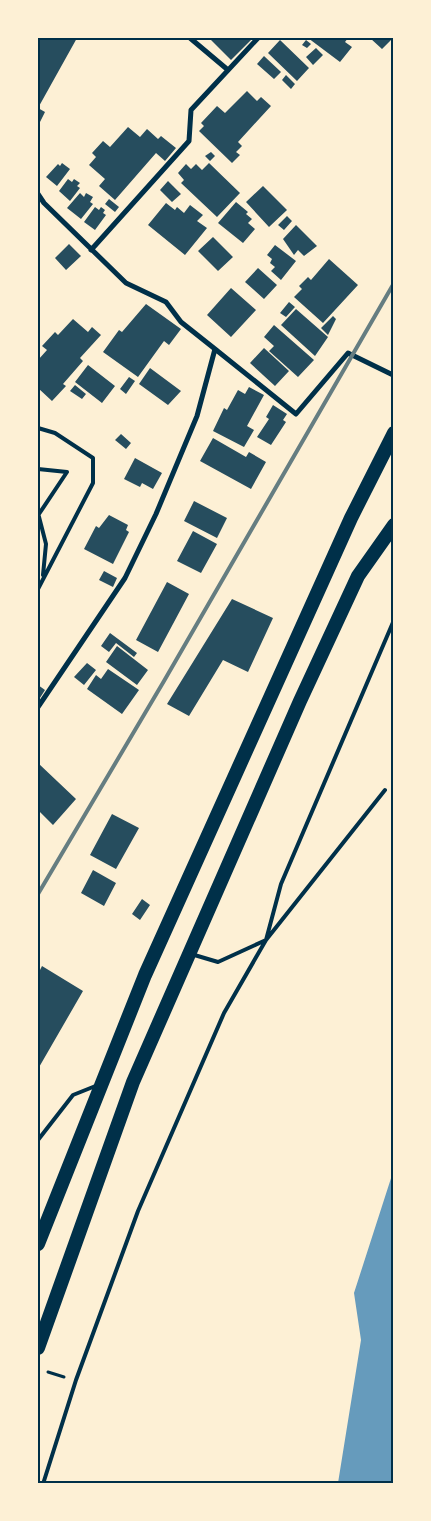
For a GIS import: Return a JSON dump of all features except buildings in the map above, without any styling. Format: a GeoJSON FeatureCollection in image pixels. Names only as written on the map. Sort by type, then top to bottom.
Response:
{"type":"FeatureCollection","features":[{"type":"Feature","properties":{"kind":"highway"},"geometry":{"type":"LineString","coordinates":[[38,1244],[145,975],[351,518],[394,433]]}},
{"type":"Feature","properties":{"kind":"highway"},"geometry":{"type":"LineString","coordinates":[[39,1340],[133,1082],[300,701],[358,576],[394,525]]}},
{"type":"Feature","properties":{"kind":"street"},"geometry":{"type":"LineString","coordinates":[[190,38],[228,70]]}},
{"type":"Feature","properties":{"kind":"street"},"geometry":{"type":"LineString","coordinates":[[91,250],[189,140],[191,110],[258,38]]}},
{"type":"Feature","properties":{"kind":"street"},"geometry":{"type":"LineString","coordinates":[[38,194],[44,203],[126,283],[166,302],[181,322],[296,414],[348,353],[393,376]]}},
{"type":"Feature","properties":{"kind":"street"},"geometry":{"type":"LineString","coordinates":[[38,706],[125,578],[148,530],[197,416],[215,349]]}},
{"type":"Feature","properties":{"kind":"lane"},"geometry":{"type":"LineString","coordinates":[[38,428],[54,433],[93,458],[94,483],[42,577],[38,589]]}},
{"type":"Feature","properties":{"kind":"lane"},"geometry":{"type":"LineString","coordinates":[[38,469],[67,472],[38,513],[46,544],[42,577]]}},
{"type":"Feature","properties":{"kind":"lane"},"geometry":{"type":"LineString","coordinates":[[266,940],[281,884],[394,620]]}},
{"type":"Feature","properties":{"kind":"lane"},"geometry":{"type":"LineString","coordinates":[[43,1484],[76,1380],[138,1211],[224,1013],[266,940],[385,790]]}},
{"type":"Feature","properties":{"kind":"lane"},"geometry":{"type":"LineString","coordinates":[[190,954],[218,962],[266,940]]}},
{"type":"Feature","properties":{"kind":"lane"},"geometry":{"type":"LineString","coordinates":[[38,1140],[73,1095],[102,1083]]}},
{"type":"Feature","properties":{"kind":"water"},"geometry":{"type":"Polygon","coordinates":[[[393,1172],[393,1483],[338,1483],[361,1340],[354,1293],[393,1172]]]}},
{"type":"Feature","properties":{"kind":"railway"},"geometry":{"type":"LineString","coordinates":[[38,894],[164,681],[394,283]]}}]}
